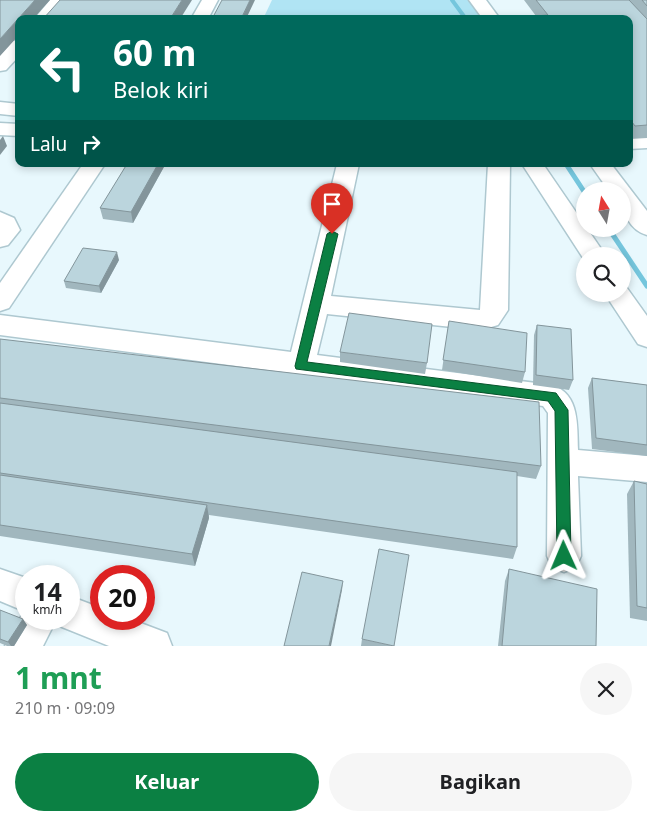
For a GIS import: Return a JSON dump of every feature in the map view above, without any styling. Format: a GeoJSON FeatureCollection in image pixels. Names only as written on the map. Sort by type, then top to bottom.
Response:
{"type":"FeatureCollection","features":[{"type":"Feature","properties":{"kind":"street"},"geometry":{"type":"LineString","coordinates":[[46,15],[59,0]]}},
{"type":"Feature","properties":{"kind":"street"},"geometry":{"type":"LineString","coordinates":[[201,15],[210,0]]}},
{"type":"Feature","properties":{"kind":"street"},"geometry":{"type":"LineString","coordinates":[[477,0],[489,15]]}},
{"type":"Feature","properties":{"kind":"street"},"geometry":{"type":"LineString","coordinates":[[0,66],[15,49]]}},
{"type":"Feature","properties":{"kind":"street"},"geometry":{"type":"LineString","coordinates":[[0,129],[15,130]]}},
{"type":"Feature","properties":{"kind":"street"},"geometry":{"type":"LineString","coordinates":[[633,144],[647,142]]}},
{"type":"Feature","properties":{"kind":"street"},"geometry":{"type":"LineString","coordinates":[[0,302],[92,167]]}},
{"type":"Feature","properties":{"kind":"street"},"geometry":{"type":"LineString","coordinates":[[301,366],[317,304],[347,167]]}},
{"type":"Feature","properties":{"kind":"street"},"geometry":{"type":"LineString","coordinates":[[317,304],[481,320],[489,318],[495,310],[499,167]]}},
{"type":"Feature","properties":{"kind":"street"},"geometry":{"type":"LineString","coordinates":[[534,167],[588,247]]}},
{"type":"Feature","properties":{"kind":"street"},"geometry":{"type":"LineString","coordinates":[[602,167],[613,182]]}},
{"type":"Feature","properties":{"kind":"street"},"geometry":{"type":"LineString","coordinates":[[631,206],[647,227]]}},
{"type":"Feature","properties":{"kind":"street"},"geometry":{"type":"LineString","coordinates":[[0,220],[6,223],[8,230],[0,239]]}},
{"type":"Feature","properties":{"kind":"street"},"geometry":{"type":"LineString","coordinates":[[623,302],[647,337]]}},
{"type":"Feature","properties":{"kind":"street"},"geometry":{"type":"LineString","coordinates":[[0,326],[301,366],[552,396],[562,410],[564,556]]}},
{"type":"Feature","properties":{"kind":"street"},"geometry":{"type":"LineString","coordinates":[[563,462],[647,469]]}},
{"type":"Feature","properties":{"kind":"street"},"geometry":{"type":"LineString","coordinates":[[0,584],[15,590]]}},
{"type":"Feature","properties":{"kind":"street"},"geometry":{"type":"LineString","coordinates":[[80,617],[154,646]]}},
{"type":"Feature","properties":{"kind":"street"},"geometry":{"type":"LineString","coordinates":[[23,646],[32,630]]}},
{"type":"Feature","properties":{"kind":"shaded area"},"geometry":{"type":"Polygon","coordinates":[[[272,0],[480,0],[497,15],[265,15],[272,0]]]}},
{"type":"Feature","properties":{"kind":"building"},"geometry":{"type":"Polygon","coordinates":[[[0,0],[35,0],[22,15],[15,15],[15,22],[0,39],[0,0]]]}},
{"type":"Feature","properties":{"kind":"building"},"geometry":{"type":"Polygon","coordinates":[[[60,0],[182,0],[173,15],[47,15],[60,0]]]}},
{"type":"Feature","properties":{"kind":"building"},"geometry":{"type":"Polygon","coordinates":[[[222,0],[250,0],[243,15],[214,15],[222,0]]]}},
{"type":"Feature","properties":{"kind":"building"},"geometry":{"type":"Polygon","coordinates":[[[536,0],[629,0],[647,19],[647,125],[635,126],[633,123],[633,15],[548,15],[536,0]]]}},
{"type":"Feature","properties":{"kind":"building"},"geometry":{"type":"Polygon","coordinates":[[[125,167],[156,167],[131,212],[100,208],[125,167]]]}},
{"type":"Feature","properties":{"kind":"building"},"geometry":{"type":"Polygon","coordinates":[[[83,248],[117,252],[99,286],[64,281],[83,248]]]}},
{"type":"Feature","properties":{"kind":"building"},"geometry":{"type":"Polygon","coordinates":[[[349,313],[432,324],[427,363],[340,352],[349,313]]]}},
{"type":"Feature","properties":{"kind":"building"},"geometry":{"type":"Polygon","coordinates":[[[449,321],[527,333],[525,372],[443,360],[449,321]]]}},
{"type":"Feature","properties":{"kind":"building"},"geometry":{"type":"Polygon","coordinates":[[[537,325],[571,329],[573,380],[536,375],[537,325]]]}},
{"type":"Feature","properties":{"kind":"building"},"geometry":{"type":"Polygon","coordinates":[[[0,339],[539,402],[541,466],[0,398],[0,339]]]}},
{"type":"Feature","properties":{"kind":"building"},"geometry":{"type":"Polygon","coordinates":[[[592,378],[647,385],[647,445],[596,438],[592,378]]]}},
{"type":"Feature","properties":{"kind":"building"},"geometry":{"type":"Polygon","coordinates":[[[0,403],[517,472],[517,547],[0,473],[0,403]]]}},
{"type":"Feature","properties":{"kind":"building"},"geometry":{"type":"Polygon","coordinates":[[[0,475],[207,505],[192,554],[0,525],[0,475]]]}},
{"type":"Feature","properties":{"kind":"building"},"geometry":{"type":"Polygon","coordinates":[[[634,481],[647,484],[647,608],[637,606],[634,481]]]}},
{"type":"Feature","properties":{"kind":"building"},"geometry":{"type":"Polygon","coordinates":[[[379,549],[409,555],[394,646],[362,639],[379,549]]]}},
{"type":"Feature","properties":{"kind":"building"},"geometry":{"type":"Polygon","coordinates":[[[509,569],[597,589],[596,646],[502,646],[509,569]]]}},
{"type":"Feature","properties":{"kind":"building"},"geometry":{"type":"Polygon","coordinates":[[[302,572],[343,581],[329,646],[284,646],[302,572]]]}},
{"type":"Feature","properties":{"kind":"building"},"geometry":{"type":"Polygon","coordinates":[[[0,610],[15,616],[16,630],[8,642],[0,639],[0,610]]]}},
{"type":"Feature","properties":{"kind":"waterway"},"geometry":{"type":"LineString","coordinates":[[452,0],[463,15]]}},
{"type":"Feature","properties":{"kind":"waterway"},"geometry":{"type":"LineString","coordinates":[[568,167],[578,182]]}},
{"type":"Feature","properties":{"kind":"waterway"},"geometry":{"type":"LineString","coordinates":[[615,238],[647,286]]}},
{"type":"Feature","properties":{"kind":"route"},"geometry":{"type":"LineString","coordinates":[[332,234],[301,366],[552,396],[562,410],[564,556]]}}]}
